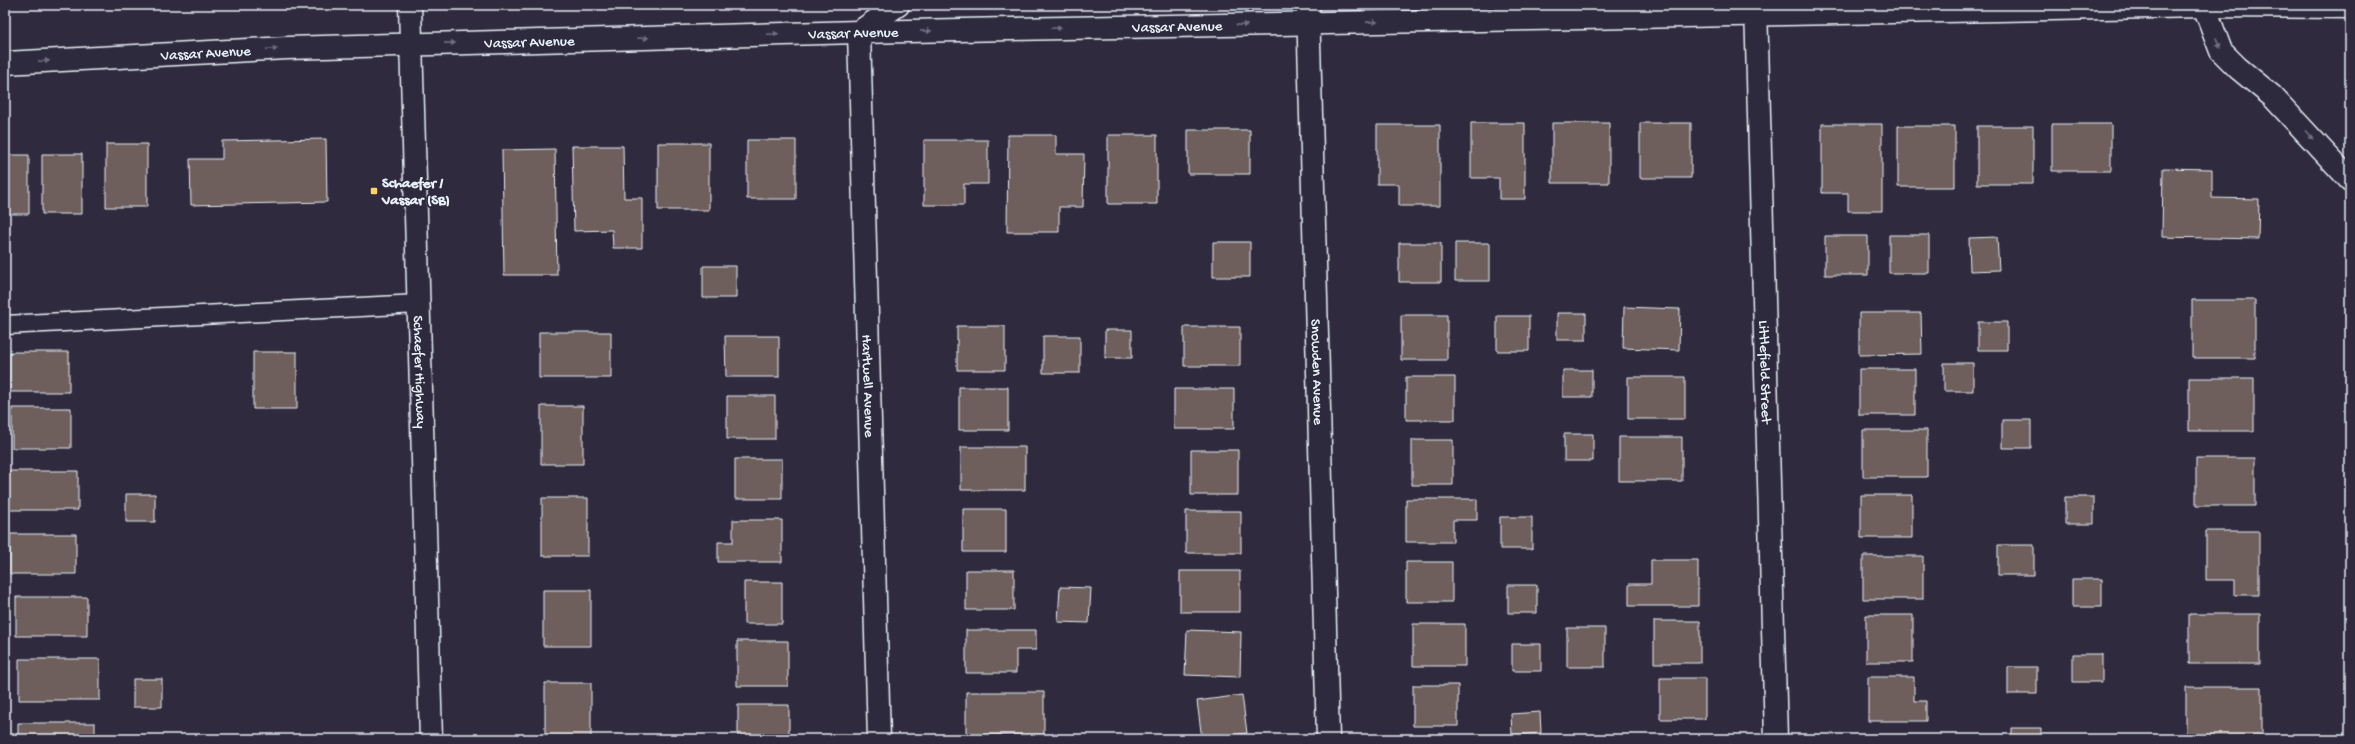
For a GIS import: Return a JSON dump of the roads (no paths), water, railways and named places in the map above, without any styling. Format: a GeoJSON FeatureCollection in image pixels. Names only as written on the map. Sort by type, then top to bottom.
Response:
{"type":"FeatureCollection","features":[{"type":"Feature","properties":{"kind":"street","name":"Schaefer Highway"},"geometry":{"type":"LineString","coordinates":[[410,5],[431,739]]}},
{"type":"Feature","properties":{"kind":"street"},"geometry":{"type":"LineString","coordinates":[[859,32],[898,5]]}},
{"type":"Feature","properties":{"kind":"street","name":"Vassar Avenue"},"geometry":{"type":"LineString","coordinates":[[5,63],[287,48],[859,32],[1308,14],[2204,6],[2350,7]]}},
{"type":"Feature","properties":{"kind":"street"},"geometry":{"type":"LineString","coordinates":[[2204,6],[2221,51],[2238,68],[2277,101],[2350,180]]}},
{"type":"Feature","properties":{"kind":"street","name":"Littlefield Street"},"geometry":{"type":"LineString","coordinates":[[1756,10],[1776,739]]}},
{"type":"Feature","properties":{"kind":"street","name":"Snowden Avenue"},"geometry":{"type":"LineString","coordinates":[[1308,14],[1328,739]]}},
{"type":"Feature","properties":{"kind":"street","name":"Hartwell Avenue"},"geometry":{"type":"LineString","coordinates":[[859,32],[879,739]]}},
{"type":"Feature","properties":{"kind":"lane"},"geometry":{"type":"LineString","coordinates":[[5,325],[418,304]]}},
{"type":"Feature","properties":{"kind":"place","name":"Schaefer / Vassar (SB)"},"geometry":{"type":"Point","coordinates":[374,191]}}]}
